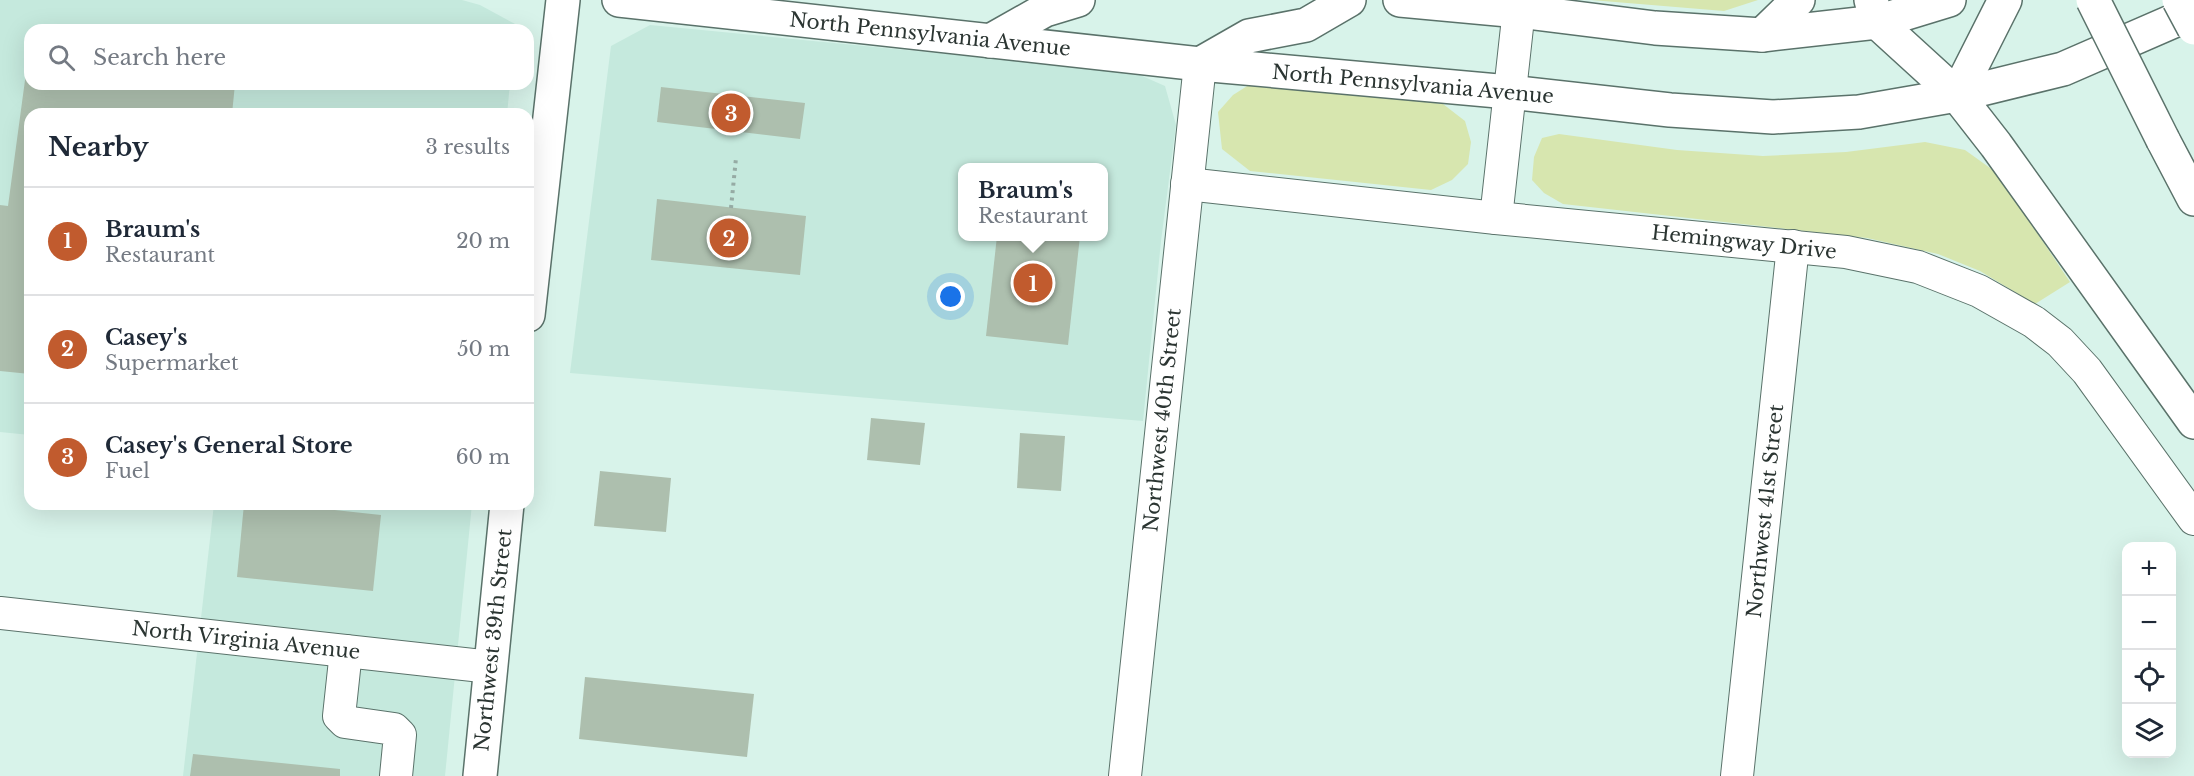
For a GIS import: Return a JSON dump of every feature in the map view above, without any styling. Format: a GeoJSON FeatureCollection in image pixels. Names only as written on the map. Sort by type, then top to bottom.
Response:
{"type":"FeatureCollection","features":[{"type":"Feature","properties":{"kind":"main road"},"geometry":{"type":"LineString","coordinates":[[534,261],[563,0]]}},
{"type":"Feature","properties":{"kind":"main road","name":"North Pennsylvania Avenue"},"geometry":{"type":"LineString","coordinates":[[619,0],[1200,64],[1509,92],[1670,110],[1773,117],[1859,112],[1957,95],[2063,69],[2194,12]]}},
{"type":"Feature","properties":{"kind":"main road"},"geometry":{"type":"LineString","coordinates":[[990,41],[1045,10],[1078,0]]}},
{"type":"Feature","properties":{"kind":"main road"},"geometry":{"type":"LineString","coordinates":[[1200,64],[1249,36],[1306,25],[1349,0]]}},
{"type":"Feature","properties":{"kind":"main road"},"geometry":{"type":"LineString","coordinates":[[1400,0],[1520,5],[1655,28],[1762,35],[1874,11],[1949,0]]}},
{"type":"Feature","properties":{"kind":"main road"},"geometry":{"type":"LineString","coordinates":[[1762,35],[1798,0]]}},
{"type":"Feature","properties":{"kind":"main road"},"geometry":{"type":"LineString","coordinates":[[1957,95],[2005,0]]}},
{"type":"Feature","properties":{"kind":"main road"},"geometry":{"type":"LineString","coordinates":[[2092,0],[2194,199]]}},
{"type":"Feature","properties":{"kind":"main road"},"geometry":{"type":"LineString","coordinates":[[2179,0],[2194,28]]}},
{"type":"Feature","properties":{"kind":"main road"},"geometry":{"type":"LineString","coordinates":[[1874,11],[1957,95],[1996,145],[2194,422]]}},
{"type":"Feature","properties":{"kind":"main road","name":"Northwest 39th Street"},"geometry":{"type":"LineString","coordinates":[[480,776],[506,510]]}},
{"type":"Feature","properties":{"kind":"street"},"geometry":{"type":"LineString","coordinates":[[1496,218],[1520,5]]}},
{"type":"Feature","properties":{"kind":"street","name":"Northwest 40th Street"},"geometry":{"type":"LineString","coordinates":[[1125,776],[1200,64]]}},
{"type":"Feature","properties":{"kind":"street","name":"Hemingway Drive"},"geometry":{"type":"LineString","coordinates":[[1187,184],[1496,218],[1846,252],[1918,267],[1979,291],[2034,322],[2060,342],[2087,371],[2194,519]]}},
{"type":"Feature","properties":{"kind":"street","name":"Northwest 41st Street"},"geometry":{"type":"LineString","coordinates":[[1737,776],[1793,246]]}},
{"type":"Feature","properties":{"kind":"street","name":"North Virginia Avenue"},"geometry":{"type":"LineString","coordinates":[[0,613],[491,667]]}},
{"type":"Feature","properties":{"kind":"street"},"geometry":{"type":"LineString","coordinates":[[346,651],[339,717],[345,722],[394,729],[400,735],[396,776]]}},
{"type":"Feature","properties":{"kind":"path"},"geometry":{"type":"LineString","coordinates":[[731,208],[736,158]]}},
{"type":"Feature","properties":{"kind":"shaded area"},"geometry":{"type":"Polygon","coordinates":[[[0,0],[462,0],[480,5],[515,24],[24,24],[24,90],[509,90],[508,108],[24,108],[24,434],[0,432],[0,0]]]}},
{"type":"Feature","properties":{"kind":"shaded area"},"geometry":{"type":"Polygon","coordinates":[[[650,25],[1019,61],[1124,68],[1165,86],[1176,125],[1161,241],[1143,421],[570,373],[611,46],[650,25]]]}},
{"type":"Feature","properties":{"kind":"shaded area"},"geometry":{"type":"Polygon","coordinates":[[[213,510],[471,510],[445,776],[183,776],[213,510]]]}},
{"type":"Feature","properties":{"kind":"green space"},"geometry":{"type":"Polygon","coordinates":[[[1591,0],[1758,0],[1724,11],[1591,0]]]}},
{"type":"Feature","properties":{"kind":"green space"},"geometry":{"type":"Polygon","coordinates":[[[1252,83],[1443,104],[1465,121],[1471,142],[1468,164],[1452,180],[1431,190],[1250,171],[1222,149],[1218,112],[1233,95],[1252,83]]]}},
{"type":"Feature","properties":{"kind":"green space"},"geometry":{"type":"Polygon","coordinates":[[[1559,134],[1677,150],[1763,156],[1846,152],[1925,142],[1965,150],[1997,173],[2070,282],[2035,304],[1980,271],[1938,254],[1867,238],[1563,204],[1544,193],[1532,180],[1534,157],[1542,138],[1559,134]]]}},
{"type":"Feature","properties":{"kind":"building"},"geometry":{"type":"Polygon","coordinates":[[[661,87],[805,103],[800,139],[657,122],[661,87]]]}},
{"type":"Feature","properties":{"kind":"building"},"geometry":{"type":"Polygon","coordinates":[[[24,88],[24,90],[234,90],[233,108],[24,108],[24,373],[0,371],[0,205],[8,206],[24,88]]]}},
{"type":"Feature","properties":{"kind":"building"},"geometry":{"type":"Polygon","coordinates":[[[657,199],[806,216],[800,275],[651,260],[657,199]]]}},
{"type":"Feature","properties":{"kind":"building"},"geometry":{"type":"Polygon","coordinates":[[[996,241],[1079,241],[1068,345],[986,336],[996,241]]]}},
{"type":"Feature","properties":{"kind":"building"},"geometry":{"type":"Polygon","coordinates":[[[871,418],[925,423],[920,465],[867,460],[871,418]]]}},
{"type":"Feature","properties":{"kind":"building"},"geometry":{"type":"Polygon","coordinates":[[[1020,433],[1065,436],[1061,491],[1017,488],[1020,433]]]}},
{"type":"Feature","properties":{"kind":"building"},"geometry":{"type":"Polygon","coordinates":[[[600,471],[671,478],[666,532],[594,526],[600,471]]]}},
{"type":"Feature","properties":{"kind":"building"},"geometry":{"type":"Polygon","coordinates":[[[243,510],[335,510],[381,515],[373,591],[237,577],[243,510]]]}},
{"type":"Feature","properties":{"kind":"building"},"geometry":{"type":"Polygon","coordinates":[[[585,677],[754,694],[747,757],[579,739],[585,677]]]}},
{"type":"Feature","properties":{"kind":"building"},"geometry":{"type":"Polygon","coordinates":[[[193,754],[340,769],[340,776],[190,776],[193,754]]]}},
{"type":"Feature","properties":{"kind":"place","name":"Casey's General Store"},"geometry":{"type":"Point","coordinates":[731,113]}},
{"type":"Feature","properties":{"kind":"place","name":"Casey's"},"geometry":{"type":"Point","coordinates":[729,238]}},
{"type":"Feature","properties":{"kind":"place","name":"Braum's"},"geometry":{"type":"Point","coordinates":[1033,283]}}]}
